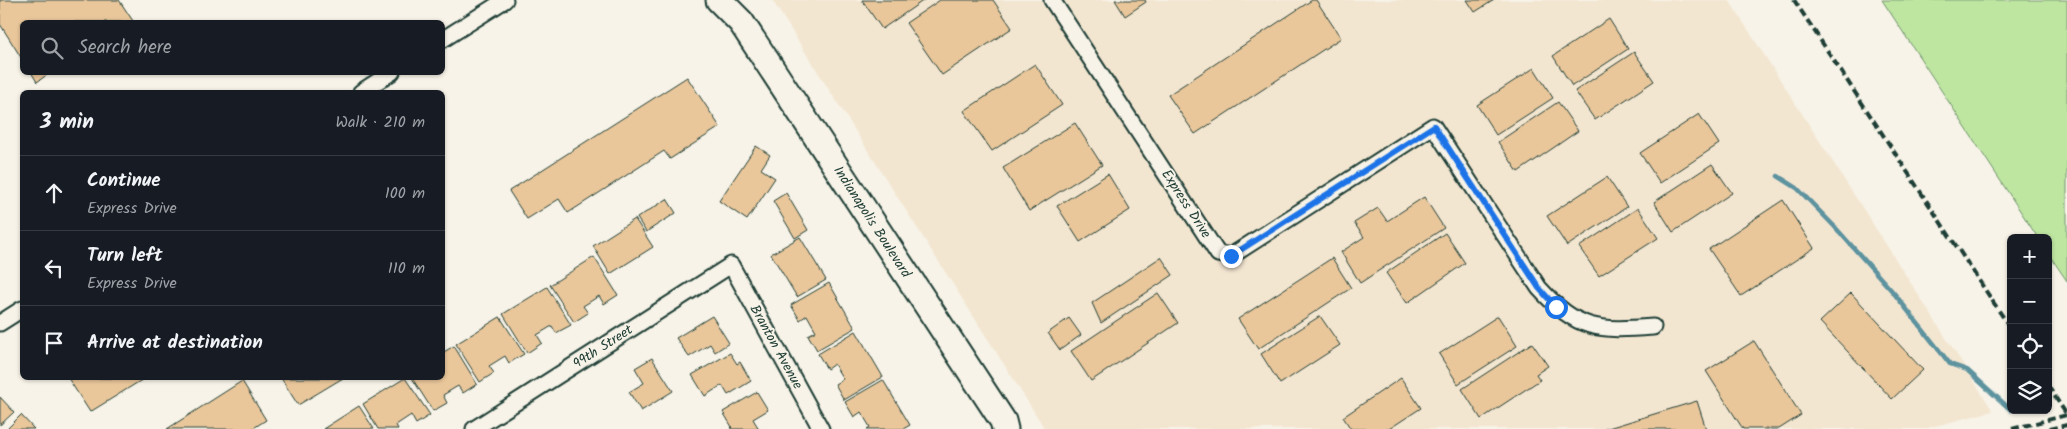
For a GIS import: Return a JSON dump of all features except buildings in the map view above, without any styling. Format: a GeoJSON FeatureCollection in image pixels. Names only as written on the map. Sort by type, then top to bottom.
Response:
{"type":"FeatureCollection","features":[{"type":"Feature","properties":{"kind":"highway","name":"Indianapolis Boulevard"},"geometry":{"type":"LineString","coordinates":[[720,0],[737,11],[1007,426]]}},
{"type":"Feature","properties":{"kind":"street"},"geometry":{"type":"LineString","coordinates":[[445,38],[505,0]]}},
{"type":"Feature","properties":{"kind":"street","name":"Express Drive"},"geometry":{"type":"LineString","coordinates":[[1052,0],[1218,254],[1231,256],[1434,126],[1539,288],[1556,307],[1582,323],[1610,330],[1653,327]]}},
{"type":"Feature","properties":{"kind":"street"},"geometry":{"type":"LineString","coordinates":[[364,90],[387,75]]}},
{"type":"Feature","properties":{"kind":"street","name":"99th Street"},"geometry":{"type":"LineString","coordinates":[[474,429],[731,266]]}},
{"type":"Feature","properties":{"kind":"street","name":"Branton Avenue"},"geometry":{"type":"LineString","coordinates":[[731,266],[821,429]]}},
{"type":"Feature","properties":{"kind":"street"},"geometry":{"type":"LineString","coordinates":[[0,323],[20,310]]}},
{"type":"Feature","properties":{"kind":"shaded area"},"geometry":{"type":"Polygon","coordinates":[[[772,0],[1729,0],[1993,411],[1924,429],[1045,429],[772,0]]]}},
{"type":"Feature","properties":{"kind":"green space"},"geometry":{"type":"Polygon","coordinates":[[[1882,0],[2067,0],[2067,281],[2052,259],[2052,234],[2035,234],[1882,0]]]}},
{"type":"Feature","properties":{"kind":"waterway"},"geometry":{"type":"LineString","coordinates":[[1778,176],[1797,188],[1834,226],[1893,292],[1950,364],[1967,370],[2007,406]]}},
{"type":"Feature","properties":{"kind":"railway"},"geometry":{"type":"LineString","coordinates":[[1794,0],[2008,324]]}},
{"type":"Feature","properties":{"kind":"railway"},"geometry":{"type":"LineString","coordinates":[[2052,392],[2067,415]]}},
{"type":"Feature","properties":{"kind":"railway"},"geometry":{"type":"LineString","coordinates":[[2012,429],[2067,415]]}},
{"type":"Feature","properties":{"kind":"railway"},"geometry":{"type":"LineString","coordinates":[[2049,429],[2067,425]]}},
{"type":"Feature","properties":{"kind":"route"},"geometry":{"type":"LineString","coordinates":[[1231,256],[1434,126],[1539,288],[1556,307]]}}]}
